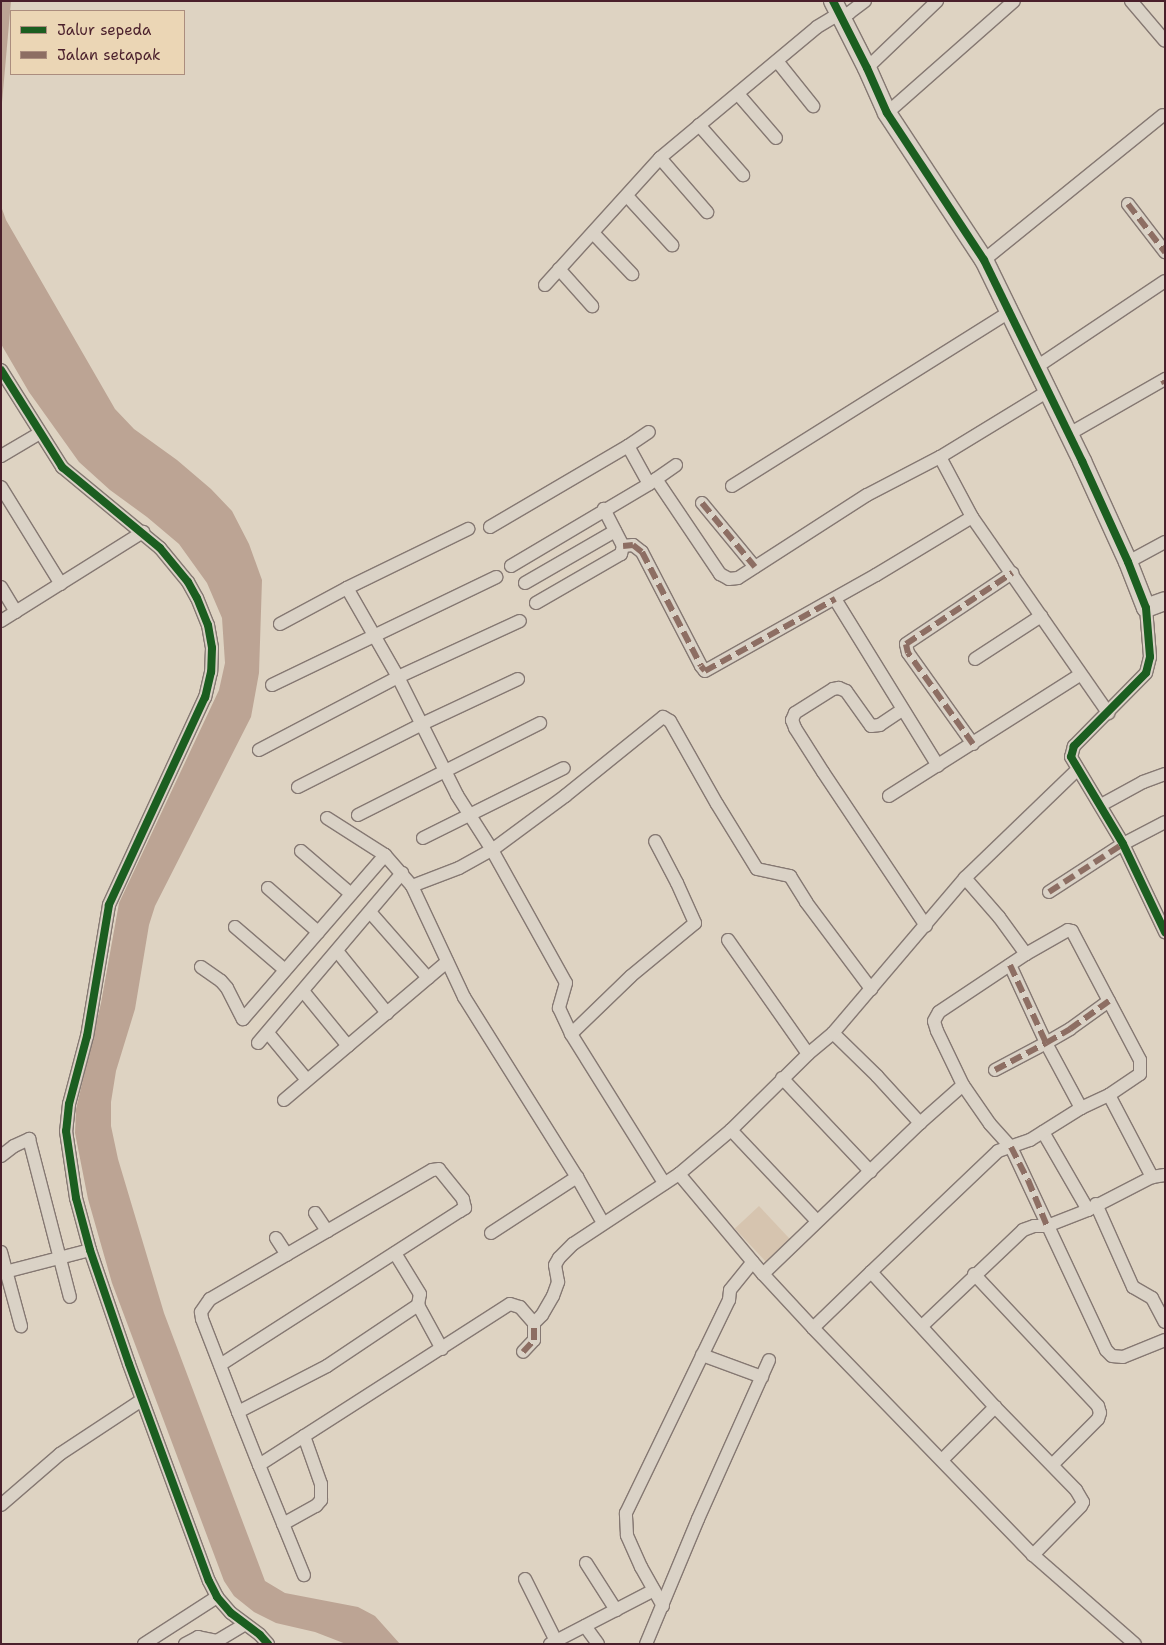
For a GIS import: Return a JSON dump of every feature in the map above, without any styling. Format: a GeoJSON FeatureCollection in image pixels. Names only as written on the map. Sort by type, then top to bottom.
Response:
{"type":"FeatureCollection","features":[{"type":"Feature","properties":{"kind":"street"},"geometry":{"type":"LineString","coordinates":[[837,9],[852,11],[865,1]]}},
{"type":"Feature","properties":{"kind":"street"},"geometry":{"type":"LineString","coordinates":[[867,68],[937,1]]}},
{"type":"Feature","properties":{"kind":"street"},"geometry":{"type":"LineString","coordinates":[[887,113],[1014,1]]}},
{"type":"Feature","properties":{"kind":"street"},"geometry":{"type":"LineString","coordinates":[[1132,1],[1165,41]]}},
{"type":"Feature","properties":{"kind":"street"},"geometry":{"type":"LineString","coordinates":[[545,285],[660,158],[824,22],[837,9]]}},
{"type":"Feature","properties":{"kind":"street"},"geometry":{"type":"LineString","coordinates":[[837,9],[887,113],[984,260],[1008,313],[1069,434],[1128,562],[1146,608],[1149,665],[1141,680],[1072,750],[1071,760],[1101,805],[1123,844],[1165,932]]}},
{"type":"Feature","properties":{"kind":"street"},"geometry":{"type":"LineString","coordinates":[[777,61],[813,106]]}},
{"type":"Feature","properties":{"kind":"street"},"geometry":{"type":"LineString","coordinates":[[738,94],[776,138]]}},
{"type":"Feature","properties":{"kind":"street"},"geometry":{"type":"LineString","coordinates":[[984,260],[1163,115]]}},
{"type":"Feature","properties":{"kind":"street"},"geometry":{"type":"LineString","coordinates":[[699,125],[742,175]]}},
{"type":"Feature","properties":{"kind":"street"},"geometry":{"type":"LineString","coordinates":[[660,158],[708,212]]}},
{"type":"Feature","properties":{"kind":"street"},"geometry":{"type":"LineString","coordinates":[[627,196],[672,245]]}},
{"type":"Feature","properties":{"kind":"street"},"geometry":{"type":"LineString","coordinates":[[1128,204],[1165,252]]}},
{"type":"Feature","properties":{"kind":"street"},"geometry":{"type":"LineString","coordinates":[[593,233],[632,274]]}},
{"type":"Feature","properties":{"kind":"street"},"geometry":{"type":"LineString","coordinates":[[559,269],[592,306]]}},
{"type":"Feature","properties":{"kind":"street"},"geometry":{"type":"LineString","coordinates":[[1035,368],[1165,281]]}},
{"type":"Feature","properties":{"kind":"street"},"geometry":{"type":"LineString","coordinates":[[732,486],[1008,313]]}},
{"type":"Feature","properties":{"kind":"street"},"geometry":{"type":"LineString","coordinates":[[1,370],[62,467],[100,500],[143,532],[171,560],[197,598],[208,625],[212,648],[211,672],[205,698],[109,905],[87,1036],[69,1104],[66,1130],[76,1198],[90,1250],[142,1400],[208,1580],[217,1597],[244,1626],[260,1635],[268,1644]]}},
{"type":"Feature","properties":{"kind":"street"},"geometry":{"type":"LineString","coordinates":[[1069,434],[1164,381]]}},
{"type":"Feature","properties":{"kind":"street"},"geometry":{"type":"LineString","coordinates":[[628,446],[652,482],[720,574],[729,579],[738,578],[867,495],[940,457],[1048,392]]}},
{"type":"Feature","properties":{"kind":"street"},"geometry":{"type":"LineString","coordinates":[[490,527],[649,432]]}},
{"type":"Feature","properties":{"kind":"street"},"geometry":{"type":"LineString","coordinates":[[1,456],[40,433]]}},
{"type":"Feature","properties":{"kind":"street"},"geometry":{"type":"LineString","coordinates":[[940,457],[972,517],[1108,713]]}},
{"type":"Feature","properties":{"kind":"street"},"geometry":{"type":"LineString","coordinates":[[512,566],[604,509],[652,482],[676,465]]}},
{"type":"Feature","properties":{"kind":"street"},"geometry":{"type":"LineString","coordinates":[[1,487],[61,584]]}},
{"type":"Feature","properties":{"kind":"street"},"geometry":{"type":"LineString","coordinates":[[702,502],[755,567]]}},
{"type":"Feature","properties":{"kind":"street"},"geometry":{"type":"LineString","coordinates":[[536,603],[621,554],[623,546],[604,509]]}},
{"type":"Feature","properties":{"kind":"street"},"geometry":{"type":"LineString","coordinates":[[623,546],[633,546],[642,552],[701,666],[705,670],[835,599],[972,517]]}},
{"type":"Feature","properties":{"kind":"street"},"geometry":{"type":"LineString","coordinates":[[280,624],[347,588],[468,529]]}},
{"type":"Feature","properties":{"kind":"street"},"geometry":{"type":"LineString","coordinates":[[525,583],[615,531]]}},
{"type":"Feature","properties":{"kind":"street"},"geometry":{"type":"LineString","coordinates":[[1,621],[143,532]]}},
{"type":"Feature","properties":{"kind":"street"},"geometry":{"type":"LineString","coordinates":[[1128,562],[1165,542]]}},
{"type":"Feature","properties":{"kind":"street"},"geometry":{"type":"LineString","coordinates":[[973,744],[908,653],[906,644],[1012,573]]}},
{"type":"Feature","properties":{"kind":"street"},"geometry":{"type":"LineString","coordinates":[[272,685],[373,634],[496,577]]}},
{"type":"Feature","properties":{"kind":"street"},"geometry":{"type":"LineString","coordinates":[[1,587],[16,612]]}},
{"type":"Feature","properties":{"kind":"street"},"geometry":{"type":"LineString","coordinates":[[347,588],[398,677],[445,770],[566,983],[559,1008],[571,1034],[664,1183]]}},
{"type":"Feature","properties":{"kind":"street"},"geometry":{"type":"LineString","coordinates":[[835,599],[938,766]]}},
{"type":"Feature","properties":{"kind":"street"},"geometry":{"type":"LineString","coordinates":[[1146,608],[1165,601]]}},
{"type":"Feature","properties":{"kind":"street"},"geometry":{"type":"LineString","coordinates":[[975,659],[1041,616]]}},
{"type":"Feature","properties":{"kind":"street"},"geometry":{"type":"LineString","coordinates":[[259,750],[398,677],[520,621]]}},
{"type":"Feature","properties":{"kind":"street"},"geometry":{"type":"LineString","coordinates":[[889,796],[1080,675]]}},
{"type":"Feature","properties":{"kind":"street"},"geometry":{"type":"LineString","coordinates":[[298,787],[422,724],[518,679]]}},
{"type":"Feature","properties":{"kind":"street"},"geometry":{"type":"LineString","coordinates":[[902,710],[880,725],[871,726],[846,690],[839,688],[833,689],[795,714],[792,720],[795,728],[823,772],[926,926]]}},
{"type":"Feature","properties":{"kind":"street"},"geometry":{"type":"LineString","coordinates":[[412,886],[459,868],[492,850],[565,796],[656,722],[666,718],[670,721],[717,804],[757,869],[790,876],[806,902],[871,989]]}},
{"type":"Feature","properties":{"kind":"street"},"geometry":{"type":"LineString","coordinates":[[358,815],[540,723]]}},
{"type":"Feature","properties":{"kind":"street"},"geometry":{"type":"LineString","coordinates":[[423,838],[564,768]]}},
{"type":"Feature","properties":{"kind":"street"},"geometry":{"type":"LineString","coordinates":[[534,1323],[542,1315],[553,1296],[558,1282],[555,1265],[559,1258],[573,1244],[679,1174],[731,1130],[782,1078],[833,1033],[965,878],[1076,770]]}},
{"type":"Feature","properties":{"kind":"street"},"geometry":{"type":"LineString","coordinates":[[1101,805],[1143,782],[1165,774]]}},
{"type":"Feature","properties":{"kind":"street"},"geometry":{"type":"LineString","coordinates":[[327,818],[385,855],[412,886],[469,1005],[577,1176],[603,1224]]}},
{"type":"Feature","properties":{"kind":"street"},"geometry":{"type":"LineString","coordinates":[[1049,892],[1123,844],[1165,822]]}},
{"type":"Feature","properties":{"kind":"street"},"geometry":{"type":"LineString","coordinates":[[571,1034],[631,976],[695,923],[655,841]]}},
{"type":"Feature","properties":{"kind":"street"},"geometry":{"type":"LineString","coordinates":[[301,851],[351,894]]}},
{"type":"Feature","properties":{"kind":"street"},"geometry":{"type":"LineString","coordinates":[[201,967],[221,981],[227,988],[243,1019],[385,855]]}},
{"type":"Feature","properties":{"kind":"street"},"geometry":{"type":"LineString","coordinates":[[258,1043],[402,873]]}},
{"type":"Feature","properties":{"kind":"street"},"geometry":{"type":"LineString","coordinates":[[965,878],[999,917],[1026,954]]}},
{"type":"Feature","properties":{"kind":"street"},"geometry":{"type":"LineString","coordinates":[[268,888],[318,932]]}},
{"type":"Feature","properties":{"kind":"street"},"geometry":{"type":"LineString","coordinates":[[370,912],[428,978]]}},
{"type":"Feature","properties":{"kind":"street"},"geometry":{"type":"LineString","coordinates":[[235,927],[285,970]]}},
{"type":"Feature","properties":{"kind":"street"},"geometry":{"type":"LineString","coordinates":[[814,1328],[998,1151],[1011,1147],[1043,1132],[1081,1108],[1109,1095],[1140,1074],[1140,1060],[1072,931],[1068,930],[1026,954],[939,1012],[934,1020],[937,1031],[963,1085],[990,1124],[1011,1147],[1106,1350],[1112,1356],[1123,1357],[1165,1340]]}},
{"type":"Feature","properties":{"kind":"street"},"geometry":{"type":"LineString","coordinates":[[728,940],[808,1054]]}},
{"type":"Feature","properties":{"kind":"street"},"geometry":{"type":"LineString","coordinates":[[338,950],[387,1013]]}},
{"type":"Feature","properties":{"kind":"street"},"geometry":{"type":"LineString","coordinates":[[284,1100],[447,962]]}},
{"type":"Feature","properties":{"kind":"street"},"geometry":{"type":"LineString","coordinates":[[1010,965],[1046,1042],[1081,1108]]}},
{"type":"Feature","properties":{"kind":"street"},"geometry":{"type":"LineString","coordinates":[[303,991],[348,1046]]}},
{"type":"Feature","properties":{"kind":"street"},"geometry":{"type":"LineString","coordinates":[[995,1070],[1070,1029],[1109,1001]]}},
{"type":"Feature","properties":{"kind":"street"},"geometry":{"type":"LineString","coordinates":[[268,1033],[307,1080]]}},
{"type":"Feature","properties":{"kind":"street"},"geometry":{"type":"LineString","coordinates":[[833,1033],[877,1076],[920,1123]]}},
{"type":"Feature","properties":{"kind":"street"},"geometry":{"type":"LineString","coordinates":[[782,1078],[871,1172]]}},
{"type":"Feature","properties":{"kind":"street"},"geometry":{"type":"LineString","coordinates":[[763,1274],[920,1123],[963,1085]]}},
{"type":"Feature","properties":{"kind":"street"},"geometry":{"type":"LineString","coordinates":[[1109,1095],[1152,1178]]}},
{"type":"Feature","properties":{"kind":"street"},"geometry":{"type":"LineString","coordinates":[[731,1130],[817,1221]]}},
{"type":"Feature","properties":{"kind":"street"},"geometry":{"type":"LineString","coordinates":[[1043,1132],[1092,1207],[1133,1287],[1152,1298],[1165,1322]]}},
{"type":"Feature","properties":{"kind":"street"},"geometry":{"type":"LineString","coordinates":[[1,1156],[14,1146],[29,1139],[70,1297]]}},
{"type":"Feature","properties":{"kind":"street"},"geometry":{"type":"LineString","coordinates":[[220,1364],[465,1208],[463,1200],[439,1170],[426,1173],[210,1300],[201,1312],[202,1319],[238,1412],[304,1574]]}},
{"type":"Feature","properties":{"kind":"street"},"geometry":{"type":"LineString","coordinates":[[679,1174],[763,1274],[943,1459],[1033,1555],[1135,1644]]}},
{"type":"Feature","properties":{"kind":"street"},"geometry":{"type":"LineString","coordinates":[[922,1326],[974,1274],[1023,1230],[1034,1226],[1047,1226],[1152,1178],[1165,1175]]}},
{"type":"Feature","properties":{"kind":"street"},"geometry":{"type":"LineString","coordinates":[[491,1233],[577,1176]]}},
{"type":"Feature","properties":{"kind":"street"},"geometry":{"type":"LineString","coordinates":[[315,1213],[327,1231]]}},
{"type":"Feature","properties":{"kind":"street"},"geometry":{"type":"LineString","coordinates":[[276,1238],[287,1255]]}},
{"type":"Feature","properties":{"kind":"street"},"geometry":{"type":"LineString","coordinates":[[4,1273],[90,1250]]}},
{"type":"Feature","properties":{"kind":"street"},"geometry":{"type":"LineString","coordinates":[[1,1252],[4,1273],[21,1326]]}},
{"type":"Feature","properties":{"kind":"street"},"geometry":{"type":"LineString","coordinates":[[396,1253],[420,1294],[418,1306],[442,1349]]}},
{"type":"Feature","properties":{"kind":"street"},"geometry":{"type":"LineString","coordinates":[[663,1606],[627,1535],[626,1513],[729,1300],[730,1290],[753,1262]]}},
{"type":"Feature","properties":{"kind":"street"},"geometry":{"type":"LineString","coordinates":[[871,1272],[995,1407],[1076,1490],[1083,1502],[1033,1555]]}},
{"type":"Feature","properties":{"kind":"street"},"geometry":{"type":"LineString","coordinates":[[974,1274],[1098,1406],[1100,1413],[1098,1419],[1052,1465]]}},
{"type":"Feature","properties":{"kind":"street"},"geometry":{"type":"LineString","coordinates":[[259,1465],[510,1304],[520,1307],[534,1323],[534,1340],[523,1352]]}},
{"type":"Feature","properties":{"kind":"street"},"geometry":{"type":"LineString","coordinates":[[238,1412],[327,1366],[418,1306]]}},
{"type":"Feature","properties":{"kind":"street"},"geometry":{"type":"LineString","coordinates":[[702,1355],[762,1377]]}},
{"type":"Feature","properties":{"kind":"street"},"geometry":{"type":"LineString","coordinates":[[646,1644],[698,1519],[769,1360]]}},
{"type":"Feature","properties":{"kind":"street"},"geometry":{"type":"LineString","coordinates":[[1,1505],[60,1454],[142,1400]]}},
{"type":"Feature","properties":{"kind":"street"},"geometry":{"type":"LineString","coordinates":[[943,1459],[995,1407]]}},
{"type":"Feature","properties":{"kind":"street"},"geometry":{"type":"LineString","coordinates":[[283,1524],[316,1506],[321,1500],[321,1484],[304,1436]]}},
{"type":"Feature","properties":{"kind":"street"},"geometry":{"type":"LineString","coordinates":[[586,1563],[616,1610]]}},
{"type":"Feature","properties":{"kind":"street"},"geometry":{"type":"LineString","coordinates":[[525,1578],[553,1642],[654,1590]]}},
{"type":"Feature","properties":{"kind":"street"},"geometry":{"type":"LineString","coordinates":[[144,1644],[217,1597]]}},
{"type":"Feature","properties":{"kind":"street"},"geometry":{"type":"LineString","coordinates":[[185,1644],[198,1637],[217,1641],[244,1626]]}},
{"type":"Feature","properties":{"kind":"street"},"geometry":{"type":"LineString","coordinates":[[585,1626],[598,1644]]}},
{"type":"Feature","properties":{"kind":"shaded area"},"geometry":{"type":"Polygon","coordinates":[[[1,1],[11,1],[10,10],[1,114],[1,1]]]}},
{"type":"Feature","properties":{"kind":"shaded area"},"geometry":{"type":"Polygon","coordinates":[[[1,206],[6,220],[115,409],[134,429],[177,460],[211,489],[232,511],[249,544],[262,580],[259,673],[251,717],[155,906],[149,925],[135,1009],[116,1071],[111,1102],[111,1126],[118,1159],[164,1313],[265,1581],[285,1593],[358,1607],[375,1616],[400,1644],[346,1644],[315,1632],[276,1623],[254,1612],[234,1596],[224,1581],[112,1283],[88,1199],[75,1133],[76,1109],[101,1003],[119,903],[219,690],[225,663],[222,618],[207,583],[179,544],[147,517],[110,490],[79,462],[29,392],[1,344],[1,206]]]}},
{"type":"Feature","properties":{"kind":"shaded area"},"geometry":{"type":"Polygon","coordinates":[[[759,1206],[791,1240],[767,1263],[735,1229],[759,1206]]]}},
{"type":"Feature","properties":{"kind":"marked path"},"geometry":{"type":"LineString","coordinates":[[1128,204],[1165,252]]}},
{"type":"Feature","properties":{"kind":"marked path"},"geometry":{"type":"LineString","coordinates":[[1163,380],[1165,384]]}},
{"type":"Feature","properties":{"kind":"marked path"},"geometry":{"type":"LineString","coordinates":[[702,503],[755,567]]}},
{"type":"Feature","properties":{"kind":"marked path"},"geometry":{"type":"LineString","coordinates":[[623,546],[633,545],[642,552],[705,671],[835,599]]}},
{"type":"Feature","properties":{"kind":"marked path"},"geometry":{"type":"LineString","coordinates":[[973,744],[908,653],[906,644],[1012,573]]}},
{"type":"Feature","properties":{"kind":"marked path"},"geometry":{"type":"LineString","coordinates":[[1049,892],[1123,844]]}},
{"type":"Feature","properties":{"kind":"marked path"},"geometry":{"type":"LineString","coordinates":[[1010,965],[1046,1043],[1070,1029],[1109,1001]]}},
{"type":"Feature","properties":{"kind":"marked path"},"geometry":{"type":"LineString","coordinates":[[995,1070],[1046,1043]]}},
{"type":"Feature","properties":{"kind":"marked path"},"geometry":{"type":"LineString","coordinates":[[1011,1147],[1028,1180],[1047,1226]]}},
{"type":"Feature","properties":{"kind":"marked path"},"geometry":{"type":"LineString","coordinates":[[523,1352],[534,1340],[534,1323]]}},
{"type":"Feature","properties":{"kind":"cycle path"},"geometry":{"type":"LineString","coordinates":[[833,1],[867,68],[887,113],[984,260],[1082,461],[1128,562],[1146,608],[1150,657],[1146,673],[1074,746],[1071,757],[1123,844],[1165,932]]}},
{"type":"Feature","properties":{"kind":"cycle path"},"geometry":{"type":"LineString","coordinates":[[1,370],[62,467],[160,548],[188,582],[208,625],[212,648],[211,672],[205,697],[109,905],[87,1036],[69,1104],[66,1131],[76,1198],[90,1250],[129,1364],[209,1581],[217,1597],[231,1613],[260,1635],[268,1644]]}}]}
